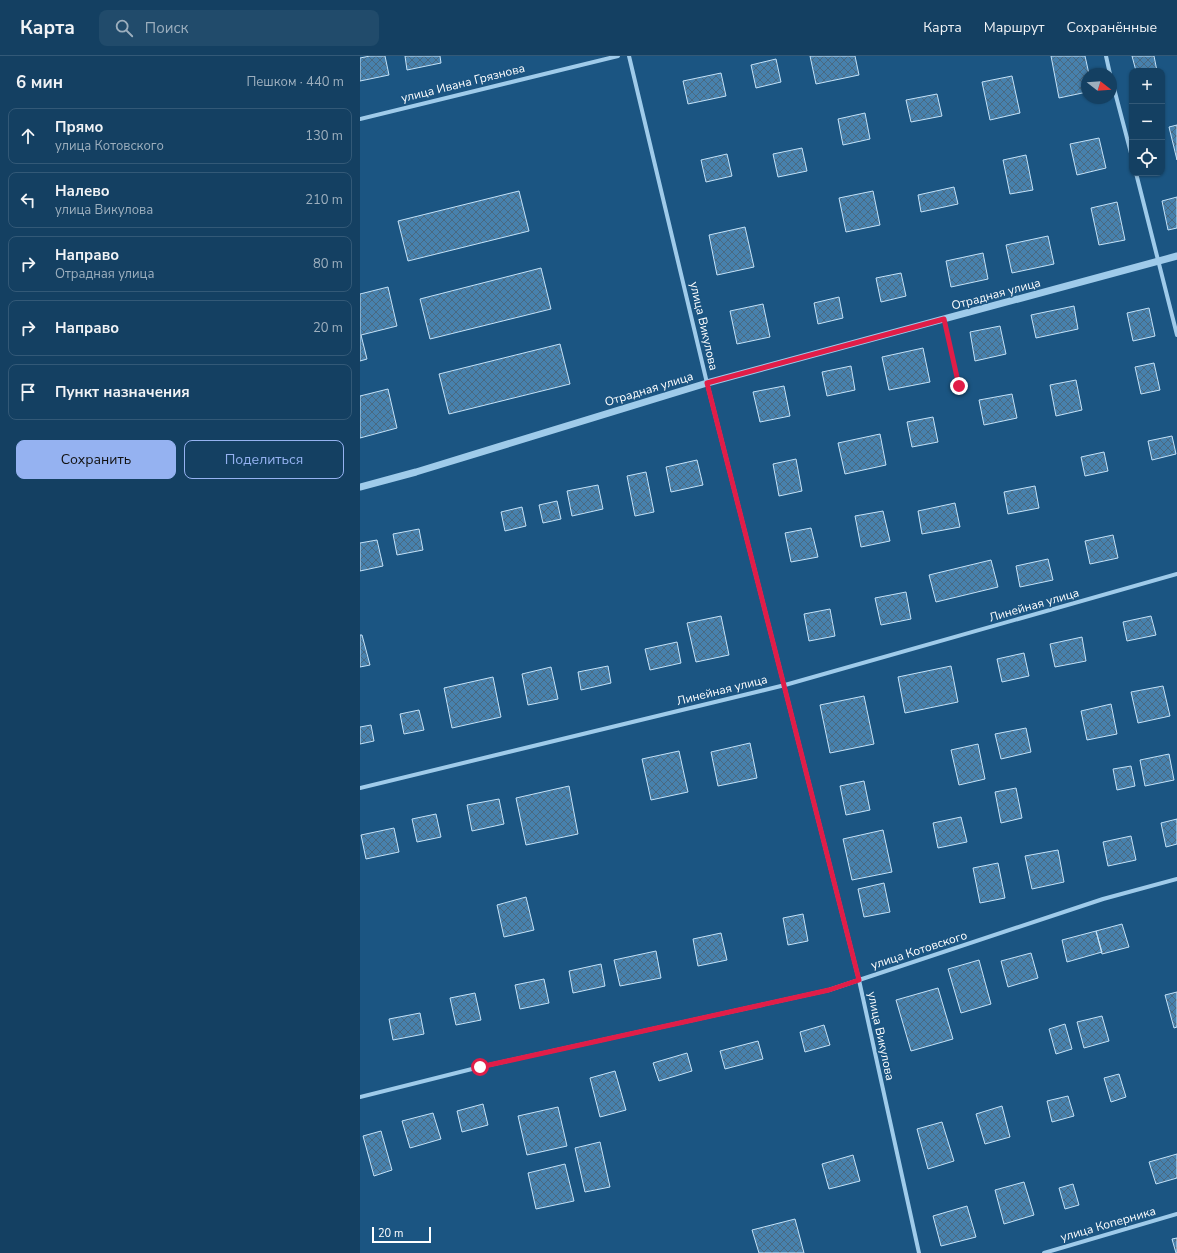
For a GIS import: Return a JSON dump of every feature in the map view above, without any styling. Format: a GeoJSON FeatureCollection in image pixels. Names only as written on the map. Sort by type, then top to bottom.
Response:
{"type":"FeatureCollection","features":[{"type":"Feature","properties":{"kind":"street","name":"улица Ивана Грязнова"},"geometry":{"type":"LineString","coordinates":[[360,119],[618,56]]}},
{"type":"Feature","properties":{"kind":"street","name":"улица Викулова"},"geometry":{"type":"LineString","coordinates":[[629,56],[707,383],[859,980],[919,1253]]}},
{"type":"Feature","properties":{"kind":"street"},"geometry":{"type":"LineString","coordinates":[[1106,56],[1109,68]]}},
{"type":"Feature","properties":{"kind":"street"},"geometry":{"type":"LineString","coordinates":[[1117,98],[1129,145]]}},
{"type":"Feature","properties":{"kind":"street"},"geometry":{"type":"LineString","coordinates":[[1137,176],[1177,336]]}},
{"type":"Feature","properties":{"kind":"street","name":"Отрадная улица"},"geometry":{"type":"LineString","coordinates":[[360,486],[424,470],[707,383],[1177,256]]}},
{"type":"Feature","properties":{"kind":"street","name":"Линейная улица"},"geometry":{"type":"LineString","coordinates":[[360,788],[785,686],[1177,574]]}},
{"type":"Feature","properties":{"kind":"street","name":"улица Котовского"},"geometry":{"type":"LineString","coordinates":[[360,1097],[488,1065],[829,990],[1103,899],[1177,879]]}},
{"type":"Feature","properties":{"kind":"street","name":"улица Коперника"},"geometry":{"type":"LineString","coordinates":[[1044,1253],[1177,1214]]}},
{"type":"Feature","properties":{"kind":"lane"},"geometry":{"type":"LineString","coordinates":[[944,319],[959,386]]}},
{"type":"Feature","properties":{"kind":"building"},"geometry":{"type":"Polygon","coordinates":[[[385,56],[389,75],[360,81],[360,58],[385,56]]]}},
{"type":"Feature","properties":{"kind":"building"},"geometry":{"type":"Polygon","coordinates":[[[405,56],[440,56],[441,63],[407,70],[405,56]]]}},
{"type":"Feature","properties":{"kind":"building"},"geometry":{"type":"Polygon","coordinates":[[[810,56],[855,56],[859,75],[816,84],[810,56]]]}},
{"type":"Feature","properties":{"kind":"building"},"geometry":{"type":"Polygon","coordinates":[[[1051,56],[1085,56],[1088,68],[1081,68],[1081,93],[1059,98],[1051,56]]]}},
{"type":"Feature","properties":{"kind":"building"},"geometry":{"type":"Polygon","coordinates":[[[1132,56],[1154,56],[1156,68],[1135,68],[1132,56]]]}},
{"type":"Feature","properties":{"kind":"building"},"geometry":{"type":"Polygon","coordinates":[[[776,59],[781,82],[756,88],[751,65],[776,59]]]}},
{"type":"Feature","properties":{"kind":"building"},"geometry":{"type":"Polygon","coordinates":[[[721,73],[726,96],[688,104],[683,81],[721,73]]]}},
{"type":"Feature","properties":{"kind":"building"},"geometry":{"type":"Polygon","coordinates":[[[1012,76],[1020,113],[990,120],[982,82],[1012,76]]]}},
{"type":"Feature","properties":{"kind":"building"},"geometry":{"type":"Polygon","coordinates":[[[937,94],[942,116],[911,122],[906,100],[937,94]]]}},
{"type":"Feature","properties":{"kind":"building"},"geometry":{"type":"Polygon","coordinates":[[[865,113],[870,139],[843,145],[838,119],[865,113]]]}},
{"type":"Feature","properties":{"kind":"building"},"geometry":{"type":"Polygon","coordinates":[[[1177,125],[1177,160],[1169,127],[1177,125]]]}},
{"type":"Feature","properties":{"kind":"building"},"geometry":{"type":"Polygon","coordinates":[[[1099,138],[1106,168],[1077,175],[1070,144],[1099,138]]]}},
{"type":"Feature","properties":{"kind":"building"},"geometry":{"type":"Polygon","coordinates":[[[802,148],[807,171],[778,177],[773,154],[802,148]]]}},
{"type":"Feature","properties":{"kind":"building"},"geometry":{"type":"Polygon","coordinates":[[[727,154],[732,176],[706,182],[701,160],[727,154]]]}},
{"type":"Feature","properties":{"kind":"building"},"geometry":{"type":"Polygon","coordinates":[[[1026,155],[1033,190],[1010,194],[1003,160],[1026,155]]]}},
{"type":"Feature","properties":{"kind":"building"},"geometry":{"type":"Polygon","coordinates":[[[954,187],[958,204],[921,212],[918,195],[954,187]]]}},
{"type":"Feature","properties":{"kind":"building"},"geometry":{"type":"Polygon","coordinates":[[[519,191],[529,231],[408,261],[398,221],[519,191]]]}},
{"type":"Feature","properties":{"kind":"building"},"geometry":{"type":"Polygon","coordinates":[[[873,191],[880,225],[846,232],[839,198],[873,191]]]}},
{"type":"Feature","properties":{"kind":"building"},"geometry":{"type":"Polygon","coordinates":[[[1177,197],[1177,228],[1168,230],[1162,201],[1177,197]]]}},
{"type":"Feature","properties":{"kind":"building"},"geometry":{"type":"Polygon","coordinates":[[[1117,202],[1125,240],[1099,245],[1091,208],[1117,202]]]}},
{"type":"Feature","properties":{"kind":"building"},"geometry":{"type":"Polygon","coordinates":[[[745,227],[754,267],[717,275],[709,235],[745,227]]]}},
{"type":"Feature","properties":{"kind":"building"},"geometry":{"type":"Polygon","coordinates":[[[1048,236],[1054,264],[1012,273],[1006,245],[1048,236]]]}},
{"type":"Feature","properties":{"kind":"building"},"geometry":{"type":"Polygon","coordinates":[[[983,253],[988,279],[951,287],[946,261],[983,253]]]}},
{"type":"Feature","properties":{"kind":"building"},"geometry":{"type":"Polygon","coordinates":[[[541,268],[551,309],[430,339],[420,299],[541,268]]]}},
{"type":"Feature","properties":{"kind":"building"},"geometry":{"type":"Polygon","coordinates":[[[901,273],[906,296],[881,302],[876,278],[901,273]]]}},
{"type":"Feature","properties":{"kind":"building"},"geometry":{"type":"Polygon","coordinates":[[[388,287],[397,326],[361,335],[367,359],[360,361],[360,294],[388,287]]]}},
{"type":"Feature","properties":{"kind":"building"},"geometry":{"type":"Polygon","coordinates":[[[839,297],[843,318],[818,324],[814,303],[839,297]]]}},
{"type":"Feature","properties":{"kind":"building"},"geometry":{"type":"Polygon","coordinates":[[[763,304],[770,337],[737,344],[730,311],[763,304]]]}},
{"type":"Feature","properties":{"kind":"building"},"geometry":{"type":"Polygon","coordinates":[[[1074,306],[1078,329],[1036,338],[1031,315],[1074,306]]]}},
{"type":"Feature","properties":{"kind":"building"},"geometry":{"type":"Polygon","coordinates":[[[1149,308],[1155,336],[1133,341],[1127,313],[1149,308]]]}},
{"type":"Feature","properties":{"kind":"building"},"geometry":{"type":"Polygon","coordinates":[[[1000,326],[1006,354],[975,361],[970,332],[1000,326]]]}},
{"type":"Feature","properties":{"kind":"building"},"geometry":{"type":"Polygon","coordinates":[[[560,344],[570,384],[449,414],[439,374],[560,344]]]}},
{"type":"Feature","properties":{"kind":"building"},"geometry":{"type":"Polygon","coordinates":[[[923,348],[930,382],[889,390],[882,357],[923,348]]]}},
{"type":"Feature","properties":{"kind":"building"},"geometry":{"type":"Polygon","coordinates":[[[1154,363],[1160,390],[1141,394],[1135,367],[1154,363]]]}},
{"type":"Feature","properties":{"kind":"building"},"geometry":{"type":"Polygon","coordinates":[[[851,366],[855,390],[827,396],[822,372],[851,366]]]}},
{"type":"Feature","properties":{"kind":"building"},"geometry":{"type":"Polygon","coordinates":[[[1076,380],[1082,410],[1056,416],[1050,385],[1076,380]]]}},
{"type":"Feature","properties":{"kind":"building"},"geometry":{"type":"Polygon","coordinates":[[[784,386],[790,416],[760,422],[753,392],[784,386]]]}},
{"type":"Feature","properties":{"kind":"building"},"geometry":{"type":"Polygon","coordinates":[[[388,389],[397,428],[360,438],[360,396],[388,389]]]}},
{"type":"Feature","properties":{"kind":"building"},"geometry":{"type":"Polygon","coordinates":[[[1012,394],[1017,418],[984,425],[979,400],[1012,394]]]}},
{"type":"Feature","properties":{"kind":"building"},"geometry":{"type":"Polygon","coordinates":[[[933,417],[938,442],[912,447],[907,422],[933,417]]]}},
{"type":"Feature","properties":{"kind":"building"},"geometry":{"type":"Polygon","coordinates":[[[880,434],[886,465],[845,474],[838,443],[880,434]]]}},
{"type":"Feature","properties":{"kind":"building"},"geometry":{"type":"Polygon","coordinates":[[[1172,436],[1176,454],[1152,460],[1148,441],[1172,436]]]}},
{"type":"Feature","properties":{"kind":"building"},"geometry":{"type":"Polygon","coordinates":[[[1104,452],[1108,471],[1085,476],[1081,457],[1104,452]]]}},
{"type":"Feature","properties":{"kind":"building"},"geometry":{"type":"Polygon","coordinates":[[[796,459],[802,491],[779,496],[773,464],[796,459]]]}},
{"type":"Feature","properties":{"kind":"building"},"geometry":{"type":"Polygon","coordinates":[[[697,460],[703,485],[671,492],[666,467],[697,460]]]}},
{"type":"Feature","properties":{"kind":"building"},"geometry":{"type":"Polygon","coordinates":[[[646,472],[654,512],[635,516],[627,476],[646,472]]]}},
{"type":"Feature","properties":{"kind":"building"},"geometry":{"type":"Polygon","coordinates":[[[598,485],[603,509],[572,516],[567,491],[598,485]]]}},
{"type":"Feature","properties":{"kind":"building"},"geometry":{"type":"Polygon","coordinates":[[[1035,486],[1039,508],[1008,514],[1004,492],[1035,486]]]}},
{"type":"Feature","properties":{"kind":"building"},"geometry":{"type":"Polygon","coordinates":[[[557,501],[561,519],[543,523],[539,505],[557,501]]]}},
{"type":"Feature","properties":{"kind":"building"},"geometry":{"type":"Polygon","coordinates":[[[955,503],[960,527],[922,534],[918,511],[955,503]]]}},
{"type":"Feature","properties":{"kind":"building"},"geometry":{"type":"Polygon","coordinates":[[[522,507],[526,526],[505,531],[501,512],[522,507]]]}},
{"type":"Feature","properties":{"kind":"building"},"geometry":{"type":"Polygon","coordinates":[[[883,511],[890,541],[861,547],[855,516],[883,511]]]}},
{"type":"Feature","properties":{"kind":"building"},"geometry":{"type":"Polygon","coordinates":[[[811,528],[818,557],[791,562],[785,533],[811,528]]]}},
{"type":"Feature","properties":{"kind":"building"},"geometry":{"type":"Polygon","coordinates":[[[419,529],[423,550],[397,555],[393,534],[419,529]]]}},
{"type":"Feature","properties":{"kind":"building"},"geometry":{"type":"Polygon","coordinates":[[[1113,535],[1118,558],[1090,564],[1085,541],[1113,535]]]}},
{"type":"Feature","properties":{"kind":"building"},"geometry":{"type":"Polygon","coordinates":[[[377,540],[383,566],[360,571],[360,543],[377,540]]]}},
{"type":"Feature","properties":{"kind":"building"},"geometry":{"type":"Polygon","coordinates":[[[1048,559],[1053,580],[1020,587],[1016,566],[1048,559]]]}},
{"type":"Feature","properties":{"kind":"building"},"geometry":{"type":"Polygon","coordinates":[[[991,560],[998,587],[936,602],[929,575],[991,560]]]}},
{"type":"Feature","properties":{"kind":"building"},"geometry":{"type":"Polygon","coordinates":[[[906,592],[911,619],[881,625],[875,598],[906,592]]]}},
{"type":"Feature","properties":{"kind":"building"},"geometry":{"type":"Polygon","coordinates":[[[830,609],[835,636],[809,641],[804,614],[830,609]]]}},
{"type":"Feature","properties":{"kind":"building"},"geometry":{"type":"Polygon","coordinates":[[[721,616],[729,655],[696,662],[687,623],[721,616]]]}},
{"type":"Feature","properties":{"kind":"building"},"geometry":{"type":"Polygon","coordinates":[[[1151,616],[1156,635],[1127,641],[1123,622],[1151,616]]]}},
{"type":"Feature","properties":{"kind":"building"},"geometry":{"type":"Polygon","coordinates":[[[360,635],[362,635],[370,665],[360,667],[360,635]]]}},
{"type":"Feature","properties":{"kind":"building"},"geometry":{"type":"Polygon","coordinates":[[[1082,637],[1086,661],[1055,667],[1050,644],[1082,637]]]}},
{"type":"Feature","properties":{"kind":"building"},"geometry":{"type":"Polygon","coordinates":[[[677,642],[681,663],[650,670],[645,649],[677,642]]]}},
{"type":"Feature","properties":{"kind":"building"},"geometry":{"type":"Polygon","coordinates":[[[1024,653],[1029,676],[1002,682],[997,659],[1024,653]]]}},
{"type":"Feature","properties":{"kind":"building"},"geometry":{"type":"Polygon","coordinates":[[[608,666],[611,683],[581,690],[578,672],[608,666]]]}},
{"type":"Feature","properties":{"kind":"building"},"geometry":{"type":"Polygon","coordinates":[[[951,666],[958,702],[905,713],[898,677],[951,666]]]}},
{"type":"Feature","properties":{"kind":"building"},"geometry":{"type":"Polygon","coordinates":[[[551,667],[558,699],[528,705],[522,674],[551,667]]]}},
{"type":"Feature","properties":{"kind":"building"},"geometry":{"type":"Polygon","coordinates":[[[493,677],[501,717],[452,728],[444,688],[493,677]]]}},
{"type":"Feature","properties":{"kind":"building"},"geometry":{"type":"Polygon","coordinates":[[[1163,686],[1170,716],[1138,723],[1131,692],[1163,686]]]}},
{"type":"Feature","properties":{"kind":"building"},"geometry":{"type":"Polygon","coordinates":[[[864,696],[874,744],[830,753],[820,705],[864,696]]]}},
{"type":"Feature","properties":{"kind":"building"},"geometry":{"type":"Polygon","coordinates":[[[1111,704],[1117,734],[1087,740],[1081,711],[1111,704]]]}},
{"type":"Feature","properties":{"kind":"building"},"geometry":{"type":"Polygon","coordinates":[[[419,710],[424,730],[404,734],[400,714],[419,710]]]}},
{"type":"Feature","properties":{"kind":"building"},"geometry":{"type":"Polygon","coordinates":[[[371,725],[374,741],[360,744],[360,727],[371,725]]]}},
{"type":"Feature","properties":{"kind":"building"},"geometry":{"type":"Polygon","coordinates":[[[1026,728],[1031,752],[1001,759],[995,734],[1026,728]]]}},
{"type":"Feature","properties":{"kind":"building"},"geometry":{"type":"Polygon","coordinates":[[[750,743],[757,778],[718,786],[711,752],[750,743]]]}},
{"type":"Feature","properties":{"kind":"building"},"geometry":{"type":"Polygon","coordinates":[[[978,744],[985,779],[959,785],[951,750],[978,744]]]}},
{"type":"Feature","properties":{"kind":"building"},"geometry":{"type":"Polygon","coordinates":[[[679,751],[688,792],[651,800],[642,759],[679,751]]]}},
{"type":"Feature","properties":{"kind":"building"},"geometry":{"type":"Polygon","coordinates":[[[1169,754],[1174,780],[1145,786],[1140,760],[1169,754]]]}},
{"type":"Feature","properties":{"kind":"building"},"geometry":{"type":"Polygon","coordinates":[[[1131,766],[1135,786],[1117,790],[1113,769],[1131,766]]]}},
{"type":"Feature","properties":{"kind":"building"},"geometry":{"type":"Polygon","coordinates":[[[864,781],[870,810],[846,815],[840,786],[864,781]]]}},
{"type":"Feature","properties":{"kind":"building"},"geometry":{"type":"Polygon","coordinates":[[[569,786],[578,834],[526,845],[516,798],[569,786]]]}},
{"type":"Feature","properties":{"kind":"building"},"geometry":{"type":"Polygon","coordinates":[[[1016,788],[1022,818],[1001,823],[995,792],[1016,788]]]}},
{"type":"Feature","properties":{"kind":"building"},"geometry":{"type":"Polygon","coordinates":[[[499,799],[504,824],[472,831],[467,805],[499,799]]]}},
{"type":"Feature","properties":{"kind":"building"},"geometry":{"type":"Polygon","coordinates":[[[436,814],[441,837],[417,842],[412,819],[436,814]]]}},
{"type":"Feature","properties":{"kind":"building"},"geometry":{"type":"Polygon","coordinates":[[[961,817],[967,842],[938,848],[933,823],[961,817]]]}},
{"type":"Feature","properties":{"kind":"building"},"geometry":{"type":"Polygon","coordinates":[[[1177,819],[1177,844],[1166,847],[1161,823],[1177,819]]]}},
{"type":"Feature","properties":{"kind":"building"},"geometry":{"type":"Polygon","coordinates":[[[394,828],[399,852],[366,859],[361,835],[394,828]]]}},
{"type":"Feature","properties":{"kind":"building"},"geometry":{"type":"Polygon","coordinates":[[[883,830],[892,872],[852,880],[843,839],[883,830]]]}},
{"type":"Feature","properties":{"kind":"building"},"geometry":{"type":"Polygon","coordinates":[[[1131,836],[1136,860],[1108,866],[1103,842],[1131,836]]]}},
{"type":"Feature","properties":{"kind":"building"},"geometry":{"type":"Polygon","coordinates":[[[1058,850],[1064,882],[1032,889],[1025,856],[1058,850]]]}},
{"type":"Feature","properties":{"kind":"building"},"geometry":{"type":"Polygon","coordinates":[[[998,863],[1005,898],[980,903],[973,868],[998,863]]]}},
{"type":"Feature","properties":{"kind":"building"},"geometry":{"type":"Polygon","coordinates":[[[884,883],[890,912],[864,917],[858,889],[884,883]]]}},
{"type":"Feature","properties":{"kind":"building"},"geometry":{"type":"Polygon","coordinates":[[[526,897],[534,930],[504,937],[497,905],[526,897]]]}},
{"type":"Feature","properties":{"kind":"building"},"geometry":{"type":"Polygon","coordinates":[[[803,914],[808,941],[788,945],[783,918],[803,914]]]}},
{"type":"Feature","properties":{"kind":"building"},"geometry":{"type":"Polygon","coordinates":[[[1122,924],[1129,947],[1102,954],[1096,931],[1122,924]]]}},
{"type":"Feature","properties":{"kind":"building"},"geometry":{"type":"Polygon","coordinates":[[[1096,931],[1102,952],[1067,962],[1062,940],[1096,931]]]}},
{"type":"Feature","properties":{"kind":"building"},"geometry":{"type":"Polygon","coordinates":[[[721,933],[727,960],[698,966],[693,939],[721,933]]]}},
{"type":"Feature","properties":{"kind":"building"},"geometry":{"type":"Polygon","coordinates":[[[656,951],[661,978],[620,986],[614,960],[656,951]]]}},
{"type":"Feature","properties":{"kind":"building"},"geometry":{"type":"Polygon","coordinates":[[[1031,953],[1038,978],[1008,987],[1001,961],[1031,953]]]}},
{"type":"Feature","properties":{"kind":"building"},"geometry":{"type":"Polygon","coordinates":[[[979,960],[991,1004],[961,1013],[948,969],[979,960]]]}},
{"type":"Feature","properties":{"kind":"building"},"geometry":{"type":"Polygon","coordinates":[[[601,964],[605,986],[573,993],[569,971],[601,964]]]}},
{"type":"Feature","properties":{"kind":"building"},"geometry":{"type":"Polygon","coordinates":[[[544,979],[549,1003],[520,1009],[515,985],[544,979]]]}},
{"type":"Feature","properties":{"kind":"building"},"geometry":{"type":"Polygon","coordinates":[[[938,988],[953,1039],[911,1051],[896,1000],[938,988]]]}},
{"type":"Feature","properties":{"kind":"building"},"geometry":{"type":"Polygon","coordinates":[[[1177,992],[1177,1027],[1174,1028],[1165,995],[1177,992]]]}},
{"type":"Feature","properties":{"kind":"building"},"geometry":{"type":"Polygon","coordinates":[[[475,993],[481,1020],[456,1025],[450,998],[475,993]]]}},
{"type":"Feature","properties":{"kind":"building"},"geometry":{"type":"Polygon","coordinates":[[[420,1013],[424,1034],[393,1040],[389,1019],[420,1013]]]}},
{"type":"Feature","properties":{"kind":"building"},"geometry":{"type":"Polygon","coordinates":[[[1102,1016],[1109,1041],[1084,1048],[1077,1022],[1102,1016]]]}},
{"type":"Feature","properties":{"kind":"building"},"geometry":{"type":"Polygon","coordinates":[[[1065,1024],[1072,1049],[1056,1054],[1049,1029],[1065,1024]]]}},
{"type":"Feature","properties":{"kind":"building"},"geometry":{"type":"Polygon","coordinates":[[[824,1025],[830,1045],[805,1052],[800,1032],[824,1025]]]}},
{"type":"Feature","properties":{"kind":"building"},"geometry":{"type":"Polygon","coordinates":[[[758,1041],[763,1059],[725,1069],[720,1051],[758,1041]]]}},
{"type":"Feature","properties":{"kind":"building"},"geometry":{"type":"Polygon","coordinates":[[[687,1053],[692,1071],[659,1081],[653,1063],[687,1053]]]}},
{"type":"Feature","properties":{"kind":"building"},"geometry":{"type":"Polygon","coordinates":[[[615,1071],[626,1110],[600,1117],[590,1078],[615,1071]]]}},
{"type":"Feature","properties":{"kind":"building"},"geometry":{"type":"Polygon","coordinates":[[[1119,1074],[1126,1097],[1111,1102],[1104,1078],[1119,1074]]]}},
{"type":"Feature","properties":{"kind":"building"},"geometry":{"type":"Polygon","coordinates":[[[1068,1096],[1074,1116],[1052,1122],[1047,1101],[1068,1096]]]}},
{"type":"Feature","properties":{"kind":"building"},"geometry":{"type":"Polygon","coordinates":[[[483,1104],[488,1125],[462,1132],[457,1111],[483,1104]]]}},
{"type":"Feature","properties":{"kind":"building"},"geometry":{"type":"Polygon","coordinates":[[[1002,1106],[1010,1137],[985,1144],[976,1114],[1002,1106]]]}},
{"type":"Feature","properties":{"kind":"building"},"geometry":{"type":"Polygon","coordinates":[[[558,1107],[567,1146],[527,1155],[518,1116],[558,1107]]]}},
{"type":"Feature","properties":{"kind":"building"},"geometry":{"type":"Polygon","coordinates":[[[433,1113],[441,1139],[410,1148],[402,1121],[433,1113]]]}},
{"type":"Feature","properties":{"kind":"building"},"geometry":{"type":"Polygon","coordinates":[[[942,1122],[954,1161],[928,1169],[917,1129],[942,1122]]]}},
{"type":"Feature","properties":{"kind":"building"},"geometry":{"type":"Polygon","coordinates":[[[381,1131],[392,1170],[374,1176],[363,1136],[381,1131]]]}},
{"type":"Feature","properties":{"kind":"building"},"geometry":{"type":"Polygon","coordinates":[[[600,1142],[610,1187],[585,1192],[575,1148],[600,1142]]]}},
{"type":"Feature","properties":{"kind":"building"},"geometry":{"type":"Polygon","coordinates":[[[1177,1154],[1177,1178],[1156,1184],[1149,1162],[1177,1154]]]}},
{"type":"Feature","properties":{"kind":"building"},"geometry":{"type":"Polygon","coordinates":[[[853,1155],[860,1181],[829,1189],[822,1164],[853,1155]]]}},
{"type":"Feature","properties":{"kind":"building"},"geometry":{"type":"Polygon","coordinates":[[[565,1164],[574,1201],[536,1209],[528,1173],[565,1164]]]}},
{"type":"Feature","properties":{"kind":"building"},"geometry":{"type":"Polygon","coordinates":[[[1024,1182],[1034,1215],[1004,1224],[995,1190],[1024,1182]]]}},
{"type":"Feature","properties":{"kind":"building"},"geometry":{"type":"Polygon","coordinates":[[[1073,1184],[1079,1205],[1065,1209],[1059,1188],[1073,1184]]]}},
{"type":"Feature","properties":{"kind":"building"},"geometry":{"type":"Polygon","coordinates":[[[967,1206],[976,1237],[941,1246],[933,1216],[967,1206]]]}},
{"type":"Feature","properties":{"kind":"building"},"geometry":{"type":"Polygon","coordinates":[[[795,1219],[804,1253],[759,1253],[752,1230],[795,1219]]]}},
{"type":"Feature","properties":{"kind":"building"},"geometry":{"type":"Polygon","coordinates":[[[1177,1238],[1177,1253],[1176,1253],[1172,1239],[1177,1238]]]}},
{"type":"Feature","properties":{"kind":"route"},"geometry":{"type":"LineString","coordinates":[[480,1067],[829,990],[859,980],[707,383],[944,319],[959,386]]}}]}
